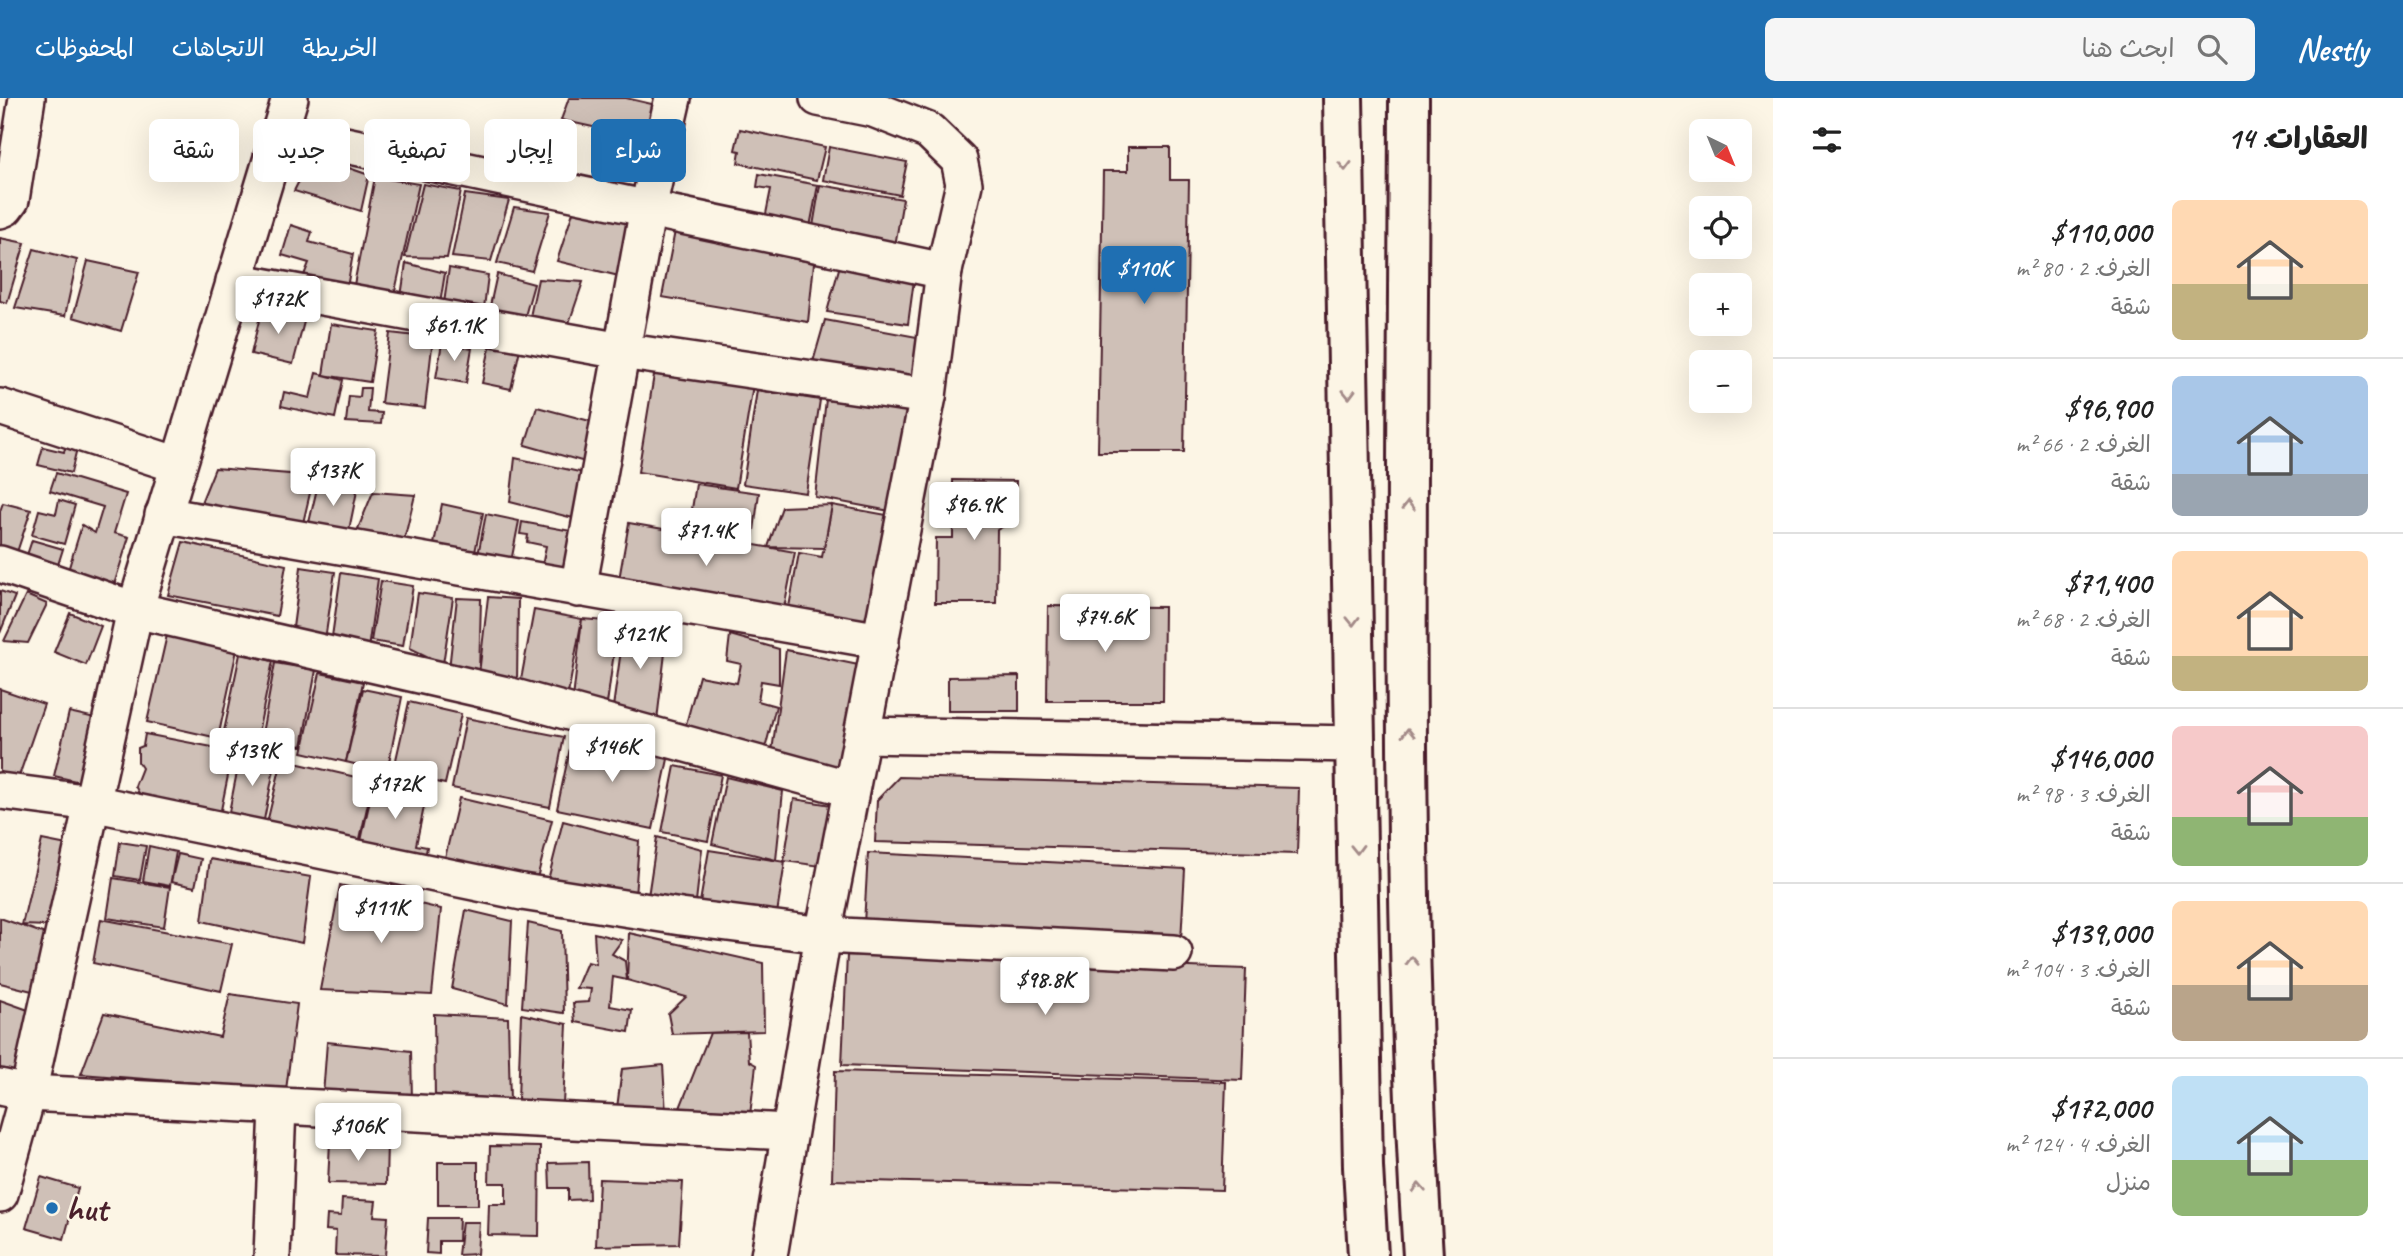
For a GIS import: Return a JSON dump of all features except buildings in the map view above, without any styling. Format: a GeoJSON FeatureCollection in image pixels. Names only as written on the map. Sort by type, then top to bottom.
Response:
{"type":"FeatureCollection","features":[{"type":"Feature","properties":{"kind":"main road"},"geometry":{"type":"LineString","coordinates":[[1343,98],[1363,1153],[1368,1256]]}},
{"type":"Feature","properties":{"kind":"main road"},"geometry":{"type":"LineString","coordinates":[[1409,98],[1407,730],[1416,1138],[1423,1256]]}},
{"type":"Feature","properties":{"kind":"street"},"geometry":{"type":"LineString","coordinates":[[0,210],[11,200],[27,98]]}},
{"type":"Feature","properties":{"kind":"street"},"geometry":{"type":"LineString","coordinates":[[283,119],[290,98]]}},
{"type":"Feature","properties":{"kind":"street"},"geometry":{"type":"LineString","coordinates":[[578,589],[648,208],[673,98]]}},
{"type":"Feature","properties":{"kind":"street"},"geometry":{"type":"LineString","coordinates":[[769,1256],[823,935],[928,396],[944,271],[964,184],[959,160],[929,131],[873,109],[818,98]]}},
{"type":"Feature","properties":{"kind":"street"},"geometry":{"type":"LineString","coordinates":[[350,146],[944,271]]}},
{"type":"Feature","properties":{"kind":"street"},"geometry":{"type":"LineString","coordinates":[[0,1194],[14,1090],[92,803],[135,610],[264,182]]}},
{"type":"Feature","properties":{"kind":"street"},"geometry":{"type":"LineString","coordinates":[[234,281],[621,351],[928,396]]}},
{"type":"Feature","properties":{"kind":"street"},"geometry":{"type":"LineString","coordinates":[[0,407],[178,465]]}},
{"type":"Feature","properties":{"kind":"street"},"geometry":{"type":"LineString","coordinates":[[163,515],[881,641]]}},
{"type":"Feature","properties":{"kind":"street"},"geometry":{"type":"LineString","coordinates":[[0,564],[135,610],[507,695],[851,789]]}},
{"type":"Feature","properties":{"kind":"street"},"geometry":{"type":"LineString","coordinates":[[863,735],[1355,744]]}},
{"type":"Feature","properties":{"kind":"street"},"geometry":{"type":"LineString","coordinates":[[0,791],[92,803],[522,892],[681,917],[823,935],[1174,953]]}},
{"type":"Feature","properties":{"kind":"street"},"geometry":{"type":"LineString","coordinates":[[14,1090],[278,1107],[789,1132]]}},
{"type":"Feature","properties":{"kind":"street"},"geometry":{"type":"LineString","coordinates":[[272,1256],[278,1107]]}},
{"type":"Feature","properties":{"kind":"place","name":"hut"},"geometry":{"type":"Point","coordinates":[52,1208]}}]}
